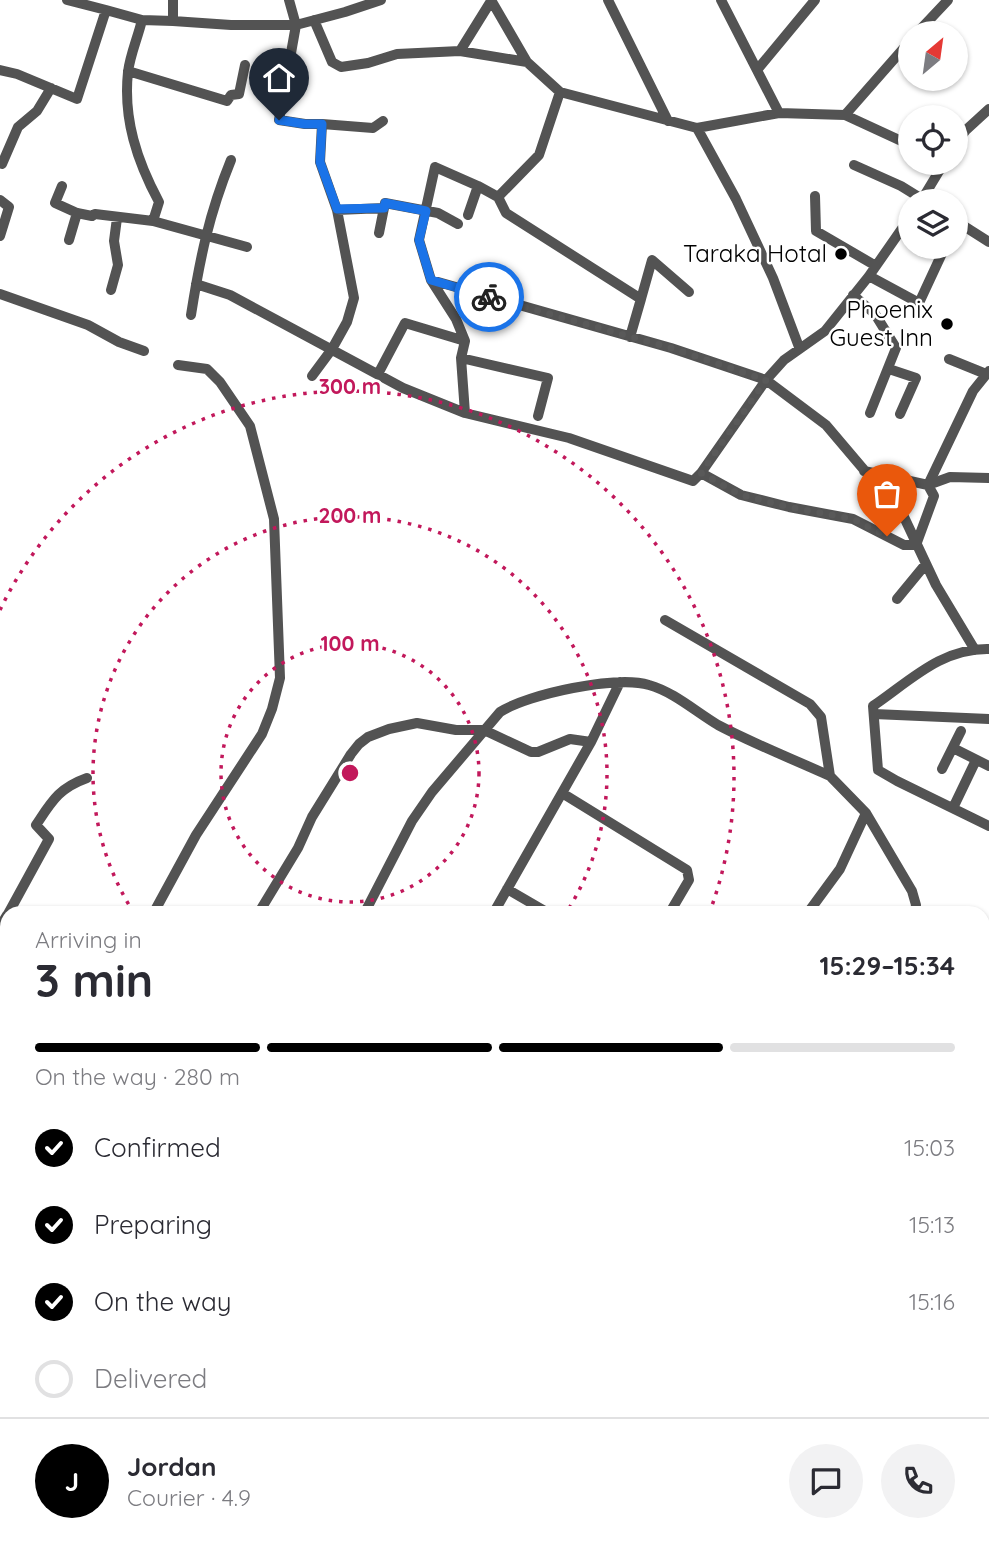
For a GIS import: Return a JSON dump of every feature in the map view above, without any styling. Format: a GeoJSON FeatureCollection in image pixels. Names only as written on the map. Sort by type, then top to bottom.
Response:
{"type":"FeatureCollection","features":[{"type":"Feature","properties":{"kind":"street"},"geometry":{"type":"LineString","coordinates":[[68,0],[142,20],[231,25],[296,24],[381,0]]}},
{"type":"Feature","properties":{"kind":"street"},"geometry":{"type":"LineString","coordinates":[[173,0],[173,21]]}},
{"type":"Feature","properties":{"kind":"street"},"geometry":{"type":"LineString","coordinates":[[289,0],[296,24],[279,120],[373,128],[383,121]]}},
{"type":"Feature","properties":{"kind":"street"},"geometry":{"type":"LineString","coordinates":[[608,0],[668,121]]}},
{"type":"Feature","properties":{"kind":"street"},"geometry":{"type":"LineString","coordinates":[[721,0],[779,113]]}},
{"type":"Feature","properties":{"kind":"street"},"geometry":{"type":"LineString","coordinates":[[757,69],[814,0]]}},
{"type":"Feature","properties":{"kind":"street"},"geometry":{"type":"LineString","coordinates":[[928,21],[948,0]]}},
{"type":"Feature","properties":{"kind":"street"},"geometry":{"type":"LineString","coordinates":[[460,51],[491,1],[527,62],[560,92],[697,128],[779,113],[845,115],[898,139]]}},
{"type":"Feature","properties":{"kind":"street"},"geometry":{"type":"LineString","coordinates":[[0,70],[17,74],[77,99],[106,10]]}},
{"type":"Feature","properties":{"kind":"street"},"geometry":{"type":"LineString","coordinates":[[142,20],[128,71],[127,119],[144,173],[159,202],[153,221]]}},
{"type":"Feature","properties":{"kind":"street"},"geometry":{"type":"LineString","coordinates":[[314,20],[332,62],[341,66],[368,63],[397,54],[460,51],[527,62]]}},
{"type":"Feature","properties":{"kind":"street"},"geometry":{"type":"LineString","coordinates":[[845,115],[898,55]]}},
{"type":"Feature","properties":{"kind":"street"},"geometry":{"type":"LineString","coordinates":[[128,71],[227,101],[231,95],[239,94],[245,65]]}},
{"type":"Feature","properties":{"kind":"street"},"geometry":{"type":"LineString","coordinates":[[0,163],[2,164],[13,143],[18,127],[37,111],[51,88]]}},
{"type":"Feature","properties":{"kind":"street"},"geometry":{"type":"LineString","coordinates":[[498,197],[539,155],[560,92]]}},
{"type":"Feature","properties":{"kind":"street"},"geometry":{"type":"LineString","coordinates":[[968,128],[989,109]]}},
{"type":"Feature","properties":{"kind":"street"},"geometry":{"type":"LineString","coordinates":[[312,376],[332,349],[346,322],[354,298],[337,209],[320,162],[322,124]]}},
{"type":"Feature","properties":{"kind":"street"},"geometry":{"type":"LineString","coordinates":[[697,128],[736,199],[773,278],[799,347]]}},
{"type":"Feature","properties":{"kind":"street"},"geometry":{"type":"LineString","coordinates":[[191,315],[204,236],[214,200],[231,160]]}},
{"type":"Feature","properties":{"kind":"street"},"geometry":{"type":"LineString","coordinates":[[854,165],[906,189]]}},
{"type":"Feature","properties":{"kind":"street"},"geometry":{"type":"LineString","coordinates":[[465,413],[461,358],[465,341],[456,319],[431,280],[419,240],[435,167],[498,197],[506,213],[640,299]]}},
{"type":"Feature","properties":{"kind":"street"},"geometry":{"type":"LineString","coordinates":[[62,186],[55,203],[77,213],[153,221],[247,247]]}},
{"type":"Feature","properties":{"kind":"street"},"geometry":{"type":"LineString","coordinates":[[468,215],[478,186]]}},
{"type":"Feature","properties":{"kind":"street"},"geometry":{"type":"LineString","coordinates":[[815,195],[816,231],[876,266]]}},
{"type":"Feature","properties":{"kind":"street"},"geometry":{"type":"LineString","coordinates":[[0,200],[9,207],[0,236]]}},
{"type":"Feature","properties":{"kind":"street"},"geometry":{"type":"LineString","coordinates":[[379,233],[385,203],[438,214],[458,224]]}},
{"type":"Feature","properties":{"kind":"street"},"geometry":{"type":"LineString","coordinates":[[337,209],[384,208]]}},
{"type":"Feature","properties":{"kind":"street"},"geometry":{"type":"LineString","coordinates":[[69,240],[77,213]]}},
{"type":"Feature","properties":{"kind":"street"},"geometry":{"type":"LineString","coordinates":[[111,290],[118,265],[114,241],[117,218]]}},
{"type":"Feature","properties":{"kind":"street"},"geometry":{"type":"LineString","coordinates":[[968,230],[989,242]]}},
{"type":"Feature","properties":{"kind":"street"},"geometry":{"type":"LineString","coordinates":[[196,284],[230,295],[403,388],[465,413],[569,438],[693,481],[766,380],[799,347],[825,331],[898,234]]}},
{"type":"Feature","properties":{"kind":"street"},"geometry":{"type":"LineString","coordinates":[[869,276],[919,303],[939,259]]}},
{"type":"Feature","properties":{"kind":"street"},"geometry":{"type":"LineString","coordinates":[[629,337],[652,260],[689,292]]}},
{"type":"Feature","properties":{"kind":"street"},"geometry":{"type":"LineString","coordinates":[[431,280],[671,348],[766,380],[826,425],[904,517],[925,565],[975,649]]}},
{"type":"Feature","properties":{"kind":"street"},"geometry":{"type":"LineString","coordinates":[[0,294],[88,325],[119,342],[144,351]]}},
{"type":"Feature","properties":{"kind":"street"},"geometry":{"type":"LineString","coordinates":[[853,295],[874,314],[896,348],[870,414]]}},
{"type":"Feature","properties":{"kind":"street"},"geometry":{"type":"LineString","coordinates":[[378,374],[405,323],[465,341]]}},
{"type":"Feature","properties":{"kind":"street"},"geometry":{"type":"LineString","coordinates":[[461,358],[548,378],[538,416]]}},
{"type":"Feature","properties":{"kind":"street"},"geometry":{"type":"LineString","coordinates":[[928,485],[974,391],[988,372],[949,359]]}},
{"type":"Feature","properties":{"kind":"street"},"geometry":{"type":"LineString","coordinates":[[157,906],[196,835],[262,734],[280,678],[274,519],[250,426],[220,382],[207,369],[178,365]]}},
{"type":"Feature","properties":{"kind":"street"},"geometry":{"type":"LineString","coordinates":[[889,369],[916,378],[900,414]]}},
{"type":"Feature","properties":{"kind":"street"},"geometry":{"type":"LineString","coordinates":[[864,471],[928,485],[950,477],[989,478]]}},
{"type":"Feature","properties":{"kind":"street"},"geometry":{"type":"LineString","coordinates":[[701,473],[741,495],[853,519],[904,545],[916,545]]}},
{"type":"Feature","properties":{"kind":"street"},"geometry":{"type":"LineString","coordinates":[[916,545],[934,496],[928,485]]}},
{"type":"Feature","properties":{"kind":"street"},"geometry":{"type":"LineString","coordinates":[[897,599],[925,565]]}},
{"type":"Feature","properties":{"kind":"street"},"geometry":{"type":"LineString","coordinates":[[665,621],[810,704],[821,717],[830,776]]}},
{"type":"Feature","properties":{"kind":"street"},"geometry":{"type":"LineString","coordinates":[[989,649],[975,649],[939,659],[873,706],[878,770],[989,826]]}},
{"type":"Feature","properties":{"kind":"street"},"geometry":{"type":"LineString","coordinates":[[498,906],[591,742],[620,682]]}},
{"type":"Feature","properties":{"kind":"street"},"geometry":{"type":"LineString","coordinates":[[368,906],[412,821],[432,792],[499,712],[514,703],[539,695],[620,682],[651,685],[719,725],[830,776],[866,813],[915,898],[914,906]]}},
{"type":"Feature","properties":{"kind":"street"},"geometry":{"type":"LineString","coordinates":[[874,714],[989,719]]}},
{"type":"Feature","properties":{"kind":"street"},"geometry":{"type":"LineString","coordinates":[[263,906],[298,848],[314,813],[359,744],[379,733],[417,723],[456,730],[484,730],[531,752],[570,739],[591,742]]}},
{"type":"Feature","properties":{"kind":"street"},"geometry":{"type":"LineString","coordinates":[[942,769],[961,731]]}},
{"type":"Feature","properties":{"kind":"street"},"geometry":{"type":"LineString","coordinates":[[953,748],[989,766]]}},
{"type":"Feature","properties":{"kind":"street"},"geometry":{"type":"LineString","coordinates":[[953,807],[976,760]]}},
{"type":"Feature","properties":{"kind":"street"},"geometry":{"type":"LineString","coordinates":[[12,906],[50,839],[36,825],[55,796],[71,784],[88,778]]}},
{"type":"Feature","properties":{"kind":"street"},"geometry":{"type":"LineString","coordinates":[[562,793],[687,870],[689,880],[674,906]]}},
{"type":"Feature","properties":{"kind":"street"},"geometry":{"type":"LineString","coordinates":[[813,906],[840,869],[866,813]]}},
{"type":"Feature","properties":{"kind":"street"},"geometry":{"type":"LineString","coordinates":[[508,889],[537,906]]}},
{"type":"Feature","properties":{"kind":"way so far"},"geometry":{"type":"LineString","coordinates":[[489,297],[671,348],[766,380],[701,473],[741,495],[853,519],[887,536]]}},
{"type":"Feature","properties":{"kind":"place","name":"Taraka Hotal"},"geometry":{"type":"Point","coordinates":[841,254]}},
{"type":"Feature","properties":{"kind":"place","name":"Phoenix Guest Inn"},"geometry":{"type":"Point","coordinates":[947,324]}},
{"type":"Feature","properties":{"kind":"route"},"geometry":{"type":"LineString","coordinates":[[279,120],[322,124],[320,162],[337,209],[384,208],[385,203],[426,211],[419,240],[431,280],[489,297]]}}]}
